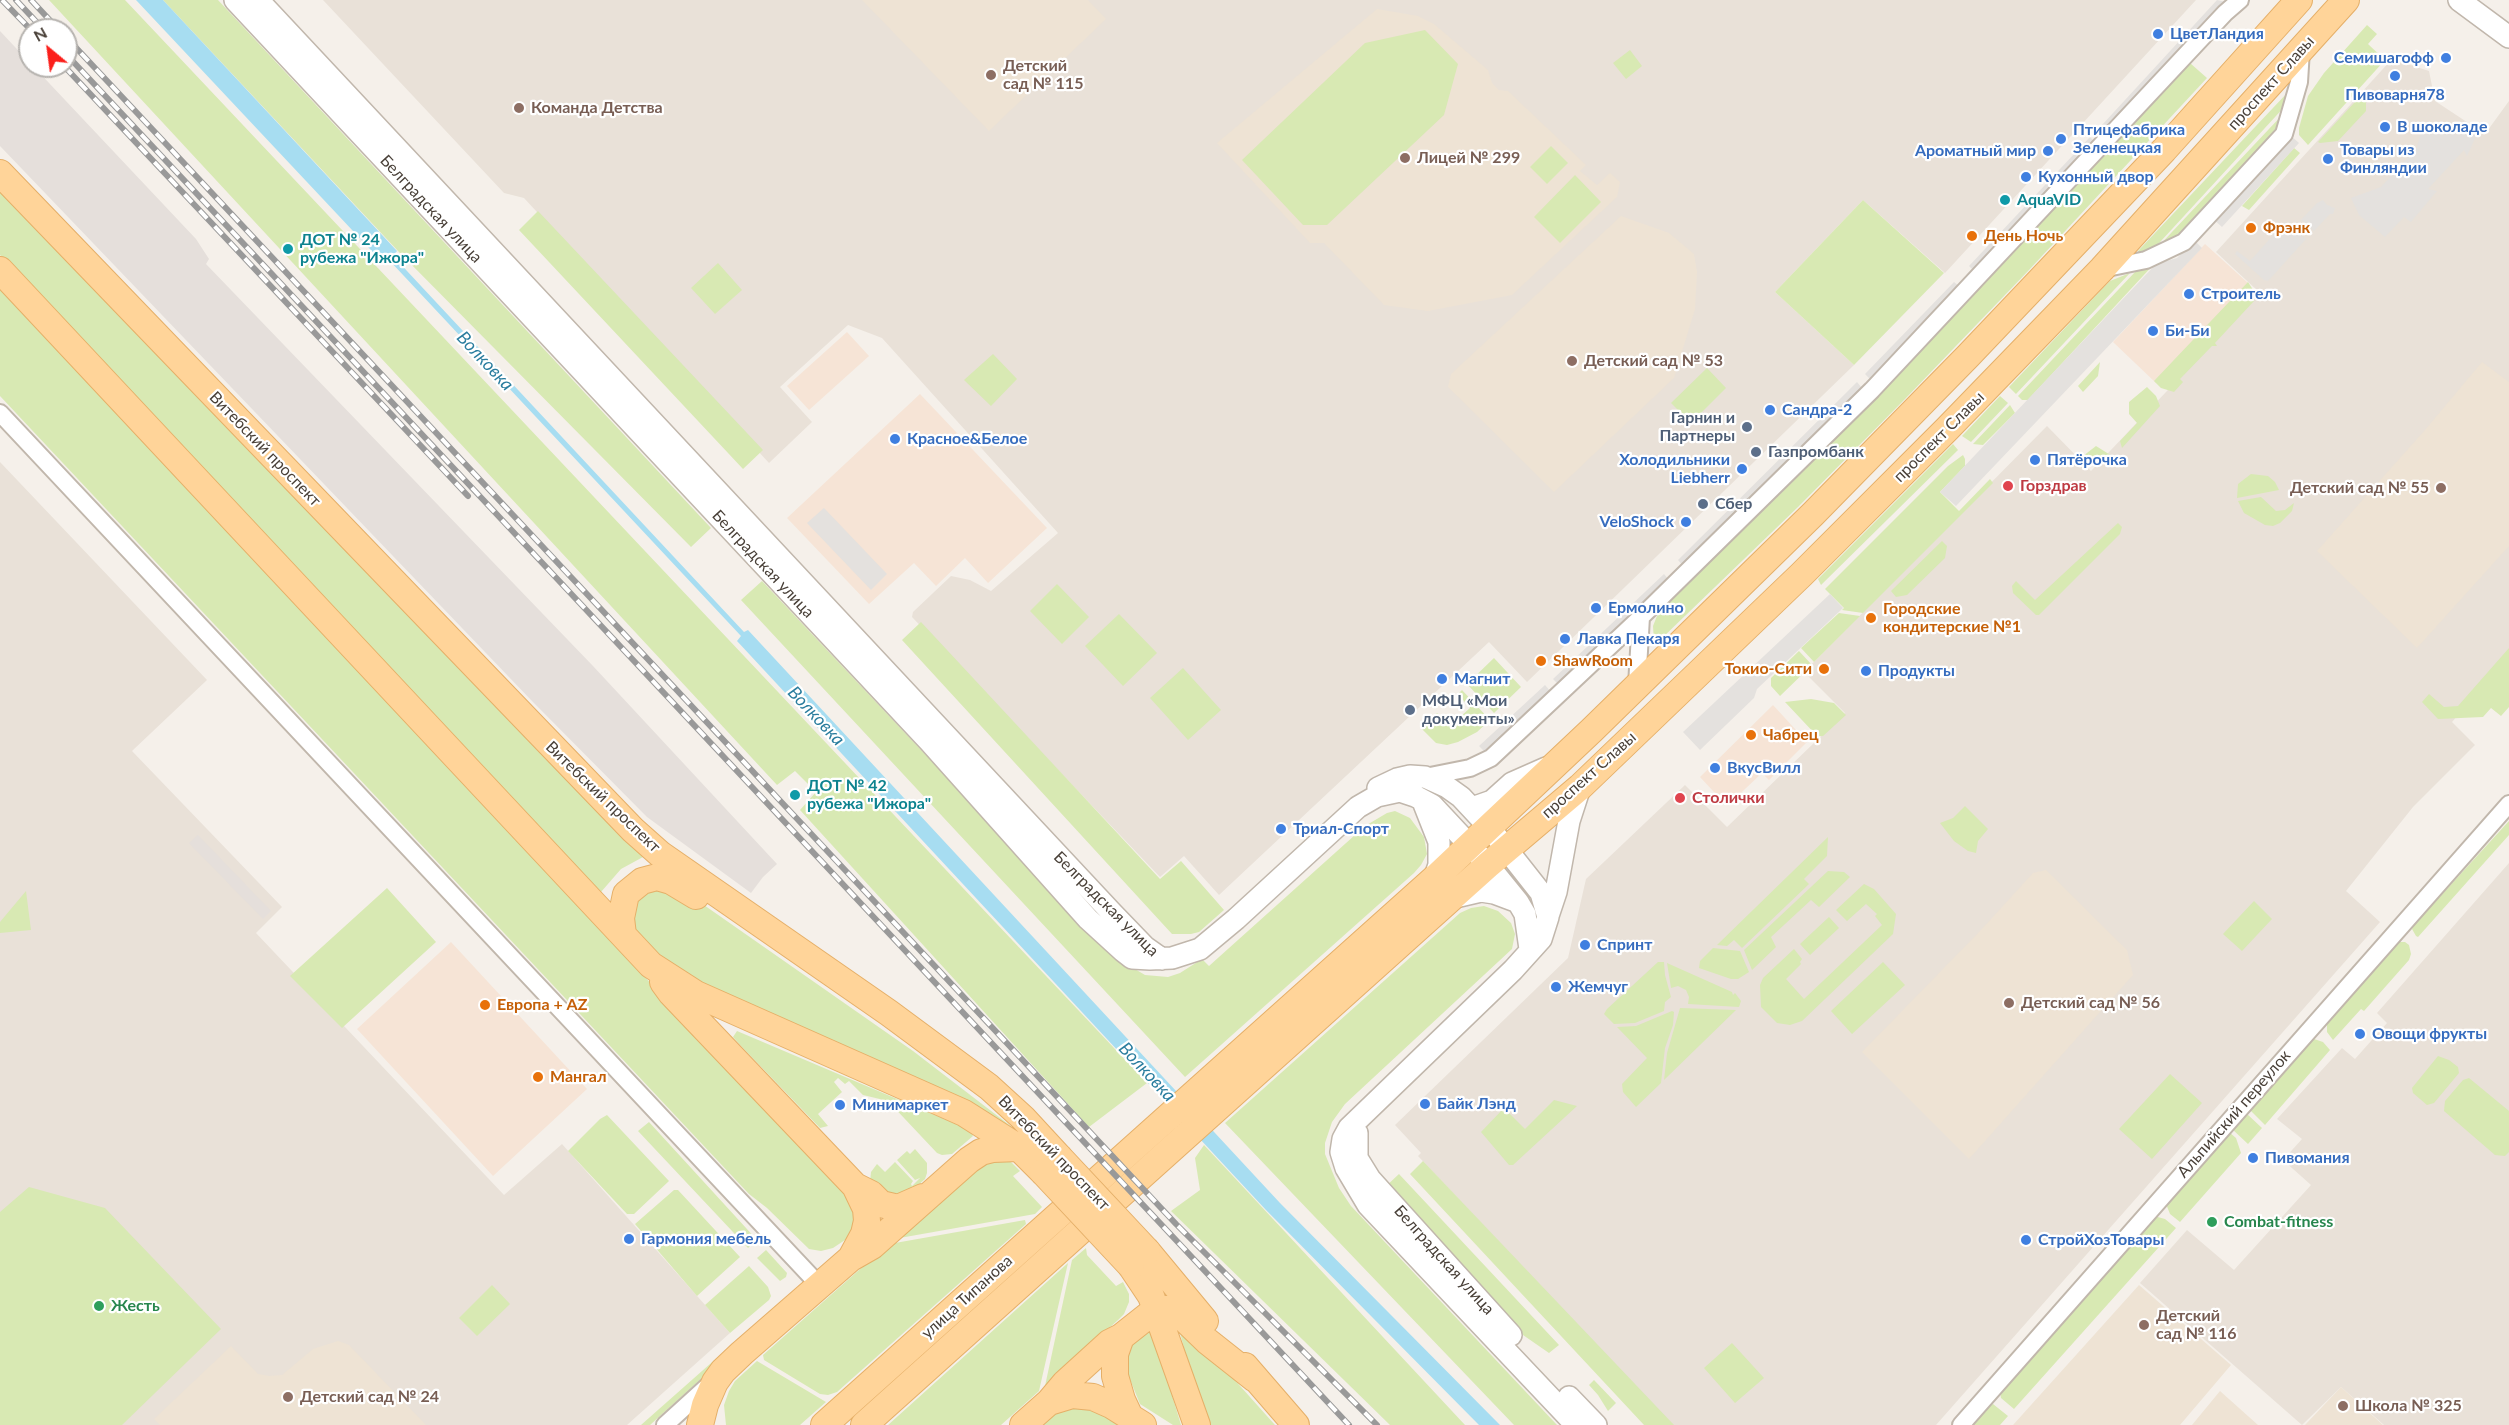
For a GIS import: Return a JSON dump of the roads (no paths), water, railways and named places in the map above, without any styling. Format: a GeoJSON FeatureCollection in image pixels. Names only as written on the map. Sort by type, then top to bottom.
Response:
{"type":"FeatureCollection","features":[{"type":"Feature","properties":{"kind":"main road","name":"проспект Славы"},"geometry":{"type":"LineString","coordinates":[[1110,1170],[1434,879],[1560,761],[1813,514],[1984,340],[2164,150],[2299,0]]}},
{"type":"Feature","properties":{"kind":"main road","name":"проспект Славы"},"geometry":{"type":"LineString","coordinates":[[1129,1189],[1451,898],[1580,787],[1819,558],[2102,269],[2346,0]]}},
{"type":"Feature","properties":{"kind":"main road","name":"Витебский проспект"},"geometry":{"type":"LineString","coordinates":[[0,173],[633,830],[660,854],[889,1013],[989,1087],[1023,1118],[1051,1164],[1256,1379],[1296,1425]]}},
{"type":"Feature","properties":{"kind":"main road","name":"Витебский проспект"},"geometry":{"type":"LineString","coordinates":[[0,270],[651,965],[696,994],[948,1105],[988,1127],[1019,1149],[1051,1164]]}},
{"type":"Feature","properties":{"kind":"main road"},"geometry":{"type":"LineString","coordinates":[[623,935],[621,918],[626,894],[642,880],[657,877],[671,881],[715,909],[749,916]]}},
{"type":"Feature","properties":{"kind":"main road"},"geometry":{"type":"LineString","coordinates":[[651,965],[671,993],[855,1186],[866,1209],[867,1221],[864,1234],[851,1258]]}},
{"type":"Feature","properties":{"kind":"main road"},"geometry":{"type":"LineString","coordinates":[[700,1425],[713,1383],[851,1258],[872,1246],[981,1152],[993,1149],[1019,1149]]}},
{"type":"Feature","properties":{"kind":"main road","name":"улица Типанова"},"geometry":{"type":"LineString","coordinates":[[824,1425],[1110,1170]]}},
{"type":"Feature","properties":{"kind":"main road"},"geometry":{"type":"LineString","coordinates":[[855,1186],[870,1194],[881,1204],[897,1208],[911,1204],[932,1192]]}},
{"type":"Feature","properties":{"kind":"main road","name":"улица Типанова"},"geometry":{"type":"LineString","coordinates":[[864,1425],[1129,1189]]}},
{"type":"Feature","properties":{"kind":"main road","name":"Витебский проспект"},"geometry":{"type":"LineString","coordinates":[[1139,1258],[1197,1425]]}},
{"type":"Feature","properties":{"kind":"main road"},"geometry":{"type":"LineString","coordinates":[[1023,1425],[1109,1343],[1121,1337],[1157,1310],[1169,1309],[1177,1312],[1207,1341],[1256,1379]]}},
{"type":"Feature","properties":{"kind":"main road"},"geometry":{"type":"LineString","coordinates":[[1121,1337],[1115,1354],[1114,1376],[1122,1400],[1136,1421]]}},
{"type":"Feature","properties":{"kind":"main road"},"geometry":{"type":"LineString","coordinates":[[713,1383],[715,1425]]}},
{"type":"Feature","properties":{"kind":"main road"},"geometry":{"type":"LineString","coordinates":[[1049,1402],[1072,1395],[1094,1397],[1136,1421]]}},
{"type":"Feature","properties":{"kind":"street","name":"Белградская улица"},"geometry":{"type":"LineString","coordinates":[[235,0],[929,741],[1088,919],[1132,958],[1162,959]]}},
{"type":"Feature","properties":{"kind":"street","name":"Белградская улица"},"geometry":{"type":"LineString","coordinates":[[258,0],[1113,914],[1145,947],[1162,959]]}},
{"type":"Feature","properties":{"kind":"street"},"geometry":{"type":"LineString","coordinates":[[1162,959],[1187,955],[1205,945],[1377,789],[1397,779],[1410,776],[1425,777],[1470,768],[1491,758],[1641,616],[1872,390],[2225,13],[2240,0]]}},
{"type":"Feature","properties":{"kind":"street"},"geometry":{"type":"LineString","coordinates":[[2459,0],[2509,37]]}},
{"type":"Feature","properties":{"kind":"street"},"geometry":{"type":"LineString","coordinates":[[2481,0],[2509,20]]}},
{"type":"Feature","properties":{"kind":"street"},"geometry":{"type":"LineString","coordinates":[[2102,269],[2146,260],[2184,242],[2284,134],[2299,82],[2301,50]]}},
{"type":"Feature","properties":{"kind":"street"},"geometry":{"type":"LineString","coordinates":[[0,413],[820,1286]]}},
{"type":"Feature","properties":{"kind":"street"},"geometry":{"type":"LineString","coordinates":[[1636,685],[1641,616]]}},
{"type":"Feature","properties":{"kind":"street"},"geometry":{"type":"LineString","coordinates":[[1472,808],[1492,801],[1512,783],[1560,761]]}},
{"type":"Feature","properties":{"kind":"street"},"geometry":{"type":"LineString","coordinates":[[1425,777],[1447,787],[1472,808],[1489,827],[1497,857],[1528,922],[1530,949]]}},
{"type":"Feature","properties":{"kind":"street"},"geometry":{"type":"LineString","coordinates":[[1434,879],[1439,865],[1439,842],[1427,803],[1433,793],[1441,787],[1447,787]]}},
{"type":"Feature","properties":{"kind":"street"},"geometry":{"type":"LineString","coordinates":[[1360,1115],[1513,970],[1541,939],[1556,892],[1569,821],[1580,787]]}},
{"type":"Feature","properties":{"kind":"street"},"geometry":{"type":"LineString","coordinates":[[1358,807],[1377,796],[1400,792],[1415,795],[1427,803],[1470,845],[1497,857],[1541,892],[1548,916]]}},
{"type":"Feature","properties":{"kind":"street","name":"Альпийский переулок"},"geometry":{"type":"LineString","coordinates":[[1961,1425],[2509,804]]}},
{"type":"Feature","properties":{"kind":"street"},"geometry":{"type":"LineString","coordinates":[[1451,898],[1481,891],[1504,895],[1518,902]]}},
{"type":"Feature","properties":{"kind":"street","name":"Белградская улица"},"geometry":{"type":"LineString","coordinates":[[1360,1115],[1343,1139],[1341,1152],[1346,1168],[1361,1196],[1576,1425]]}},
{"type":"Feature","properties":{"kind":"street","name":"Белградская улица"},"geometry":{"type":"LineString","coordinates":[[1360,1115],[1355,1145],[1357,1158],[1370,1179],[1437,1250],[1495,1318],[1596,1425]]}},
{"type":"Feature","properties":{"kind":"street"},"geometry":{"type":"LineString","coordinates":[[665,1425],[713,1383]]}},
{"type":"Feature","properties":{"kind":"water","name":"Волковка"},"geometry":{"type":"Polygon","coordinates":[[[136,0],[163,0],[397,251],[393,256],[744,632],[748,630],[1280,1203],[1500,1425],[1479,1425],[1266,1210],[737,641],[741,636],[389,260],[384,264],[136,0]]]}},
{"type":"Feature","properties":{"kind":"railway"},"geometry":{"type":"LineString","coordinates":[[2,0],[19,18]]}},
{"type":"Feature","properties":{"kind":"railway"},"geometry":{"type":"LineString","coordinates":[[16,0],[33,18]]}},
{"type":"Feature","properties":{"kind":"railway"},"geometry":{"type":"LineString","coordinates":[[31,0],[48,18]]}},
{"type":"Feature","properties":{"kind":"railway"},"geometry":{"type":"LineString","coordinates":[[78,50],[1176,1224],[1377,1425]]}},
{"type":"Feature","properties":{"kind":"railway"},"geometry":{"type":"LineString","coordinates":[[78,67],[1349,1425]]}},
{"type":"Feature","properties":{"kind":"railway"},"geometry":{"type":"LineString","coordinates":[[75,78],[468,496]]}},
{"type":"Feature","properties":{"kind":"place","name":"ЦветЛандия"},"geometry":{"type":"Point","coordinates":[2158,34]}},
{"type":"Feature","properties":{"kind":"place","name":"Семишагофф"},"geometry":{"type":"Point","coordinates":[2446,58]}},
{"type":"Feature","properties":{"kind":"place","name":"Детский сад № 115"},"geometry":{"type":"Point","coordinates":[991,75]}},
{"type":"Feature","properties":{"kind":"place","name":"Пивоварня78"},"geometry":{"type":"Point","coordinates":[2395,76]}},
{"type":"Feature","properties":{"kind":"place","name":"Команда Детства"},"geometry":{"type":"Point","coordinates":[519,108]}},
{"type":"Feature","properties":{"kind":"place","name":"В шоколаде"},"geometry":{"type":"Point","coordinates":[2385,127]}},
{"type":"Feature","properties":{"kind":"place","name":"Птицефабрика Зеленецкая"},"geometry":{"type":"Point","coordinates":[2061,139]}},
{"type":"Feature","properties":{"kind":"place","name":"Ароматный мир"},"geometry":{"type":"Point","coordinates":[2048,151]}},
{"type":"Feature","properties":{"kind":"place","name":"Лицей № 299"},"geometry":{"type":"Point","coordinates":[1405,158]}},
{"type":"Feature","properties":{"kind":"place","name":"Товары из Финляндии"},"geometry":{"type":"Point","coordinates":[2328,159]}},
{"type":"Feature","properties":{"kind":"place","name":"Кухонный двор"},"geometry":{"type":"Point","coordinates":[2026,177]}},
{"type":"Feature","properties":{"kind":"place","name":"AquaVID"},"geometry":{"type":"Point","coordinates":[2005,200]}},
{"type":"Feature","properties":{"kind":"place","name":"Фрэнк"},"geometry":{"type":"Point","coordinates":[2251,228]}},
{"type":"Feature","properties":{"kind":"place","name":"День Ночь"},"geometry":{"type":"Point","coordinates":[1972,236]}},
{"type":"Feature","properties":{"kind":"place","name":"ДОТ № 24 рубежа \"Ижора\""},"geometry":{"type":"Point","coordinates":[288,249]}},
{"type":"Feature","properties":{"kind":"place","name":"Строитель"},"geometry":{"type":"Point","coordinates":[2189,294]}},
{"type":"Feature","properties":{"kind":"place","name":"Би-Би"},"geometry":{"type":"Point","coordinates":[2153,331]}},
{"type":"Feature","properties":{"kind":"place","name":"Детский сад № 53"},"geometry":{"type":"Point","coordinates":[1572,361]}},
{"type":"Feature","properties":{"kind":"place","name":"Сандра-2"},"geometry":{"type":"Point","coordinates":[1770,410]}},
{"type":"Feature","properties":{"kind":"place","name":"Гарнин и Партнеры"},"geometry":{"type":"Point","coordinates":[1747,427]}},
{"type":"Feature","properties":{"kind":"place","name":"Красное&Белое"},"geometry":{"type":"Point","coordinates":[895,439]}},
{"type":"Feature","properties":{"kind":"place","name":"Газпромбанк"},"geometry":{"type":"Point","coordinates":[1756,452]}},
{"type":"Feature","properties":{"kind":"place","name":"Пятёрочка"},"geometry":{"type":"Point","coordinates":[2035,460]}},
{"type":"Feature","properties":{"kind":"place","name":"Холодильники Liebherr"},"geometry":{"type":"Point","coordinates":[1742,469]}},
{"type":"Feature","properties":{"kind":"place","name":"Горздрав"},"geometry":{"type":"Point","coordinates":[2008,486]}},
{"type":"Feature","properties":{"kind":"place","name":"Детский сад № 55"},"geometry":{"type":"Point","coordinates":[2441,488]}},
{"type":"Feature","properties":{"kind":"place","name":"Сбер"},"geometry":{"type":"Point","coordinates":[1703,504]}},
{"type":"Feature","properties":{"kind":"place","name":"VeloShock"},"geometry":{"type":"Point","coordinates":[1686,522]}},
{"type":"Feature","properties":{"kind":"place","name":"Ермолино"},"geometry":{"type":"Point","coordinates":[1596,608]}},
{"type":"Feature","properties":{"kind":"place","name":"Городские кондитерские №1"},"geometry":{"type":"Point","coordinates":[1871,618]}},
{"type":"Feature","properties":{"kind":"place","name":"Лавка Пекаря"},"geometry":{"type":"Point","coordinates":[1565,639]}},
{"type":"Feature","properties":{"kind":"place","name":"ShawRoom"},"geometry":{"type":"Point","coordinates":[1541,661]}},
{"type":"Feature","properties":{"kind":"place","name":"Токио-Сити"},"geometry":{"type":"Point","coordinates":[1824,669]}},
{"type":"Feature","properties":{"kind":"place","name":"Продукты"},"geometry":{"type":"Point","coordinates":[1866,671]}},
{"type":"Feature","properties":{"kind":"place","name":"Магнит"},"geometry":{"type":"Point","coordinates":[1442,679]}},
{"type":"Feature","properties":{"kind":"place","name":"МФЦ «Мои документы»"},"geometry":{"type":"Point","coordinates":[1410,710]}},
{"type":"Feature","properties":{"kind":"place","name":"Чабрец"},"geometry":{"type":"Point","coordinates":[1751,735]}},
{"type":"Feature","properties":{"kind":"place","name":"ВкусВилл"},"geometry":{"type":"Point","coordinates":[1715,768]}},
{"type":"Feature","properties":{"kind":"place","name":"ДОТ № 42 рубежа \"Ижора\""},"geometry":{"type":"Point","coordinates":[795,795]}},
{"type":"Feature","properties":{"kind":"place","name":"Столички"},"geometry":{"type":"Point","coordinates":[1680,798]}},
{"type":"Feature","properties":{"kind":"place","name":"Триал-Спорт"},"geometry":{"type":"Point","coordinates":[1281,829]}},
{"type":"Feature","properties":{"kind":"place","name":"Спринт"},"geometry":{"type":"Point","coordinates":[1585,945]}},
{"type":"Feature","properties":{"kind":"place","name":"Жемчуг"},"geometry":{"type":"Point","coordinates":[1556,987]}},
{"type":"Feature","properties":{"kind":"place","name":"Детский сад № 56"},"geometry":{"type":"Point","coordinates":[2009,1003]}},
{"type":"Feature","properties":{"kind":"place","name":"Европа + AZ"},"geometry":{"type":"Point","coordinates":[485,1005]}},
{"type":"Feature","properties":{"kind":"place","name":"Овощи фрукты"},"geometry":{"type":"Point","coordinates":[2360,1034]}},
{"type":"Feature","properties":{"kind":"place","name":"Мангал"},"geometry":{"type":"Point","coordinates":[538,1077]}},
{"type":"Feature","properties":{"kind":"place","name":"Байк Лэнд"},"geometry":{"type":"Point","coordinates":[1425,1104]}},
{"type":"Feature","properties":{"kind":"place","name":"Минимаркет"},"geometry":{"type":"Point","coordinates":[840,1105]}},
{"type":"Feature","properties":{"kind":"place","name":"Пивомания"},"geometry":{"type":"Point","coordinates":[2253,1158]}},
{"type":"Feature","properties":{"kind":"place","name":"Combat-fitness"},"geometry":{"type":"Point","coordinates":[2212,1222]}},
{"type":"Feature","properties":{"kind":"place","name":"Гармония мебель"},"geometry":{"type":"Point","coordinates":[629,1239]}},
{"type":"Feature","properties":{"kind":"place","name":"СтройХозТовары"},"geometry":{"type":"Point","coordinates":[2026,1240]}},
{"type":"Feature","properties":{"kind":"place","name":"Жесть"},"geometry":{"type":"Point","coordinates":[99,1306]}},
{"type":"Feature","properties":{"kind":"place","name":"Детский сад № 116"},"geometry":{"type":"Point","coordinates":[2144,1325]}},
{"type":"Feature","properties":{"kind":"place","name":"Детский сад № 24"},"geometry":{"type":"Point","coordinates":[288,1397]}},
{"type":"Feature","properties":{"kind":"place","name":"Школа № 325"},"geometry":{"type":"Point","coordinates":[2343,1406]}}]}
